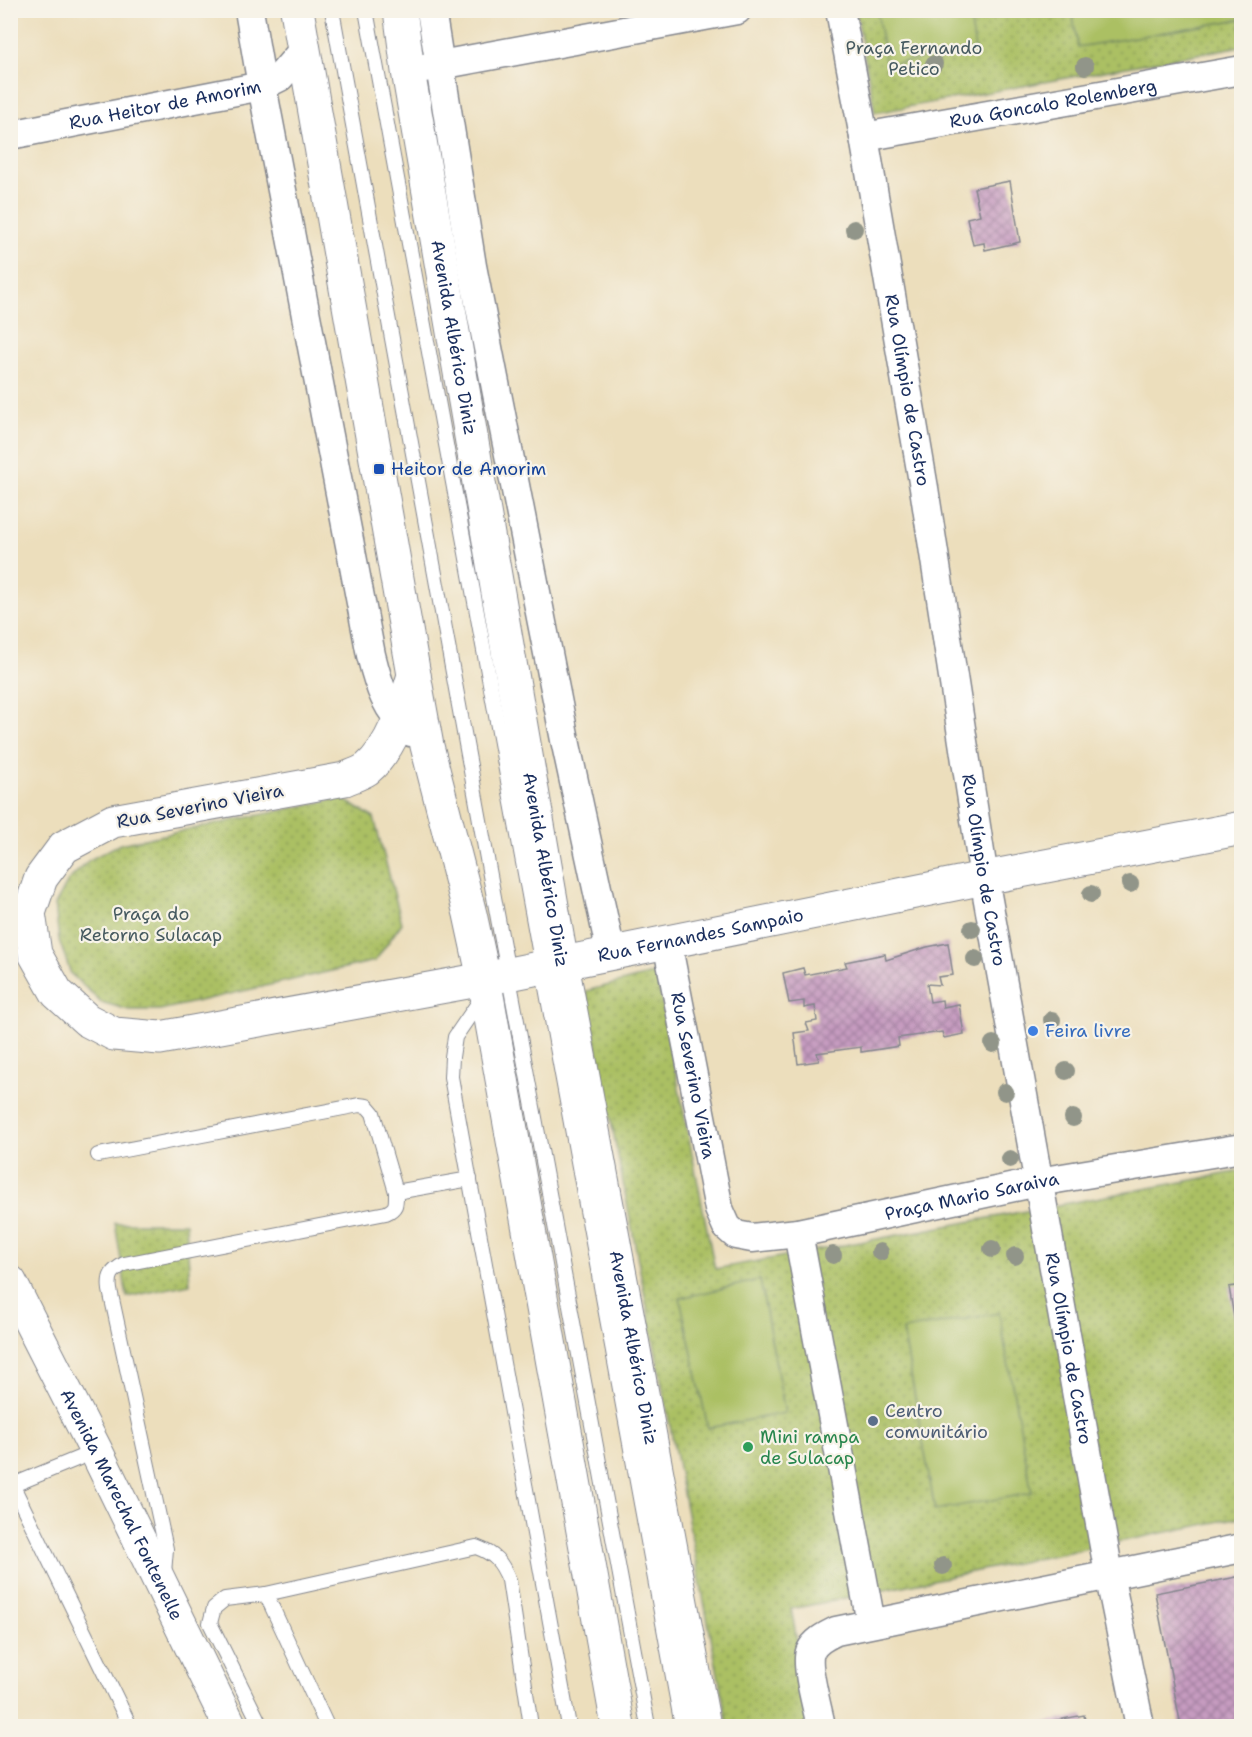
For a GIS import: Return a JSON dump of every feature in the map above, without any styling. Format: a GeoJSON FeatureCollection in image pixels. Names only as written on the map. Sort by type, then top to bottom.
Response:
{"type":"FeatureCollection","features":[{"type":"Feature","properties":{"kind":"main road"},"geometry":{"type":"LineString","coordinates":[[297,10],[427,746],[471,914],[493,982],[618,1726]]}},
{"type":"Feature","properties":{"kind":"main road","name":"Avenida Albérico Diniz"},"geometry":{"type":"LineString","coordinates":[[400,10],[552,966],[704,1726]]}},
{"type":"Feature","properties":{"kind":"main road","name":"Rua Severino Vieira"},"geometry":{"type":"LineString","coordinates":[[160,1038],[114,1034],[87,1020],[57,993],[35,954],[29,913],[41,878],[64,847],[113,820],[345,778],[366,770],[383,751],[399,721],[414,675]]}},
{"type":"Feature","properties":{"kind":"main road","name":"Rua Fernandes Sampaio"},"geometry":{"type":"LineString","coordinates":[[160,1038],[493,982],[611,953],[1242,828]]}},
{"type":"Feature","properties":{"kind":"main road","name":"Avenida Marechal Fontenelle"},"geometry":{"type":"LineString","coordinates":[[10,1282],[96,1451],[230,1726]]}},
{"type":"Feature","properties":{"kind":"street"},"geometry":{"type":"LineString","coordinates":[[249,10],[371,655],[380,689],[399,721],[427,746]]}},
{"type":"Feature","properties":{"kind":"street","name":"Avenida Albérico Diniz"},"geometry":{"type":"LineString","coordinates":[[431,10],[472,266],[566,741],[611,953]]}},
{"type":"Feature","properties":{"kind":"street"},"geometry":{"type":"LineString","coordinates":[[408,71],[737,10]]}},
{"type":"Feature","properties":{"kind":"street","name":"Rua Olímpio de Castro"},"geometry":{"type":"LineString","coordinates":[[840,10],[924,488],[984,878],[1109,1574],[1140,1726]]}},
{"type":"Feature","properties":{"kind":"street","name":"Rua Heitor de Amorim"},"geometry":{"type":"LineString","coordinates":[[10,135],[262,86],[280,78],[304,49]]}},
{"type":"Feature","properties":{"kind":"street","name":"Rua Goncalo Rolemberg"},"geometry":{"type":"LineString","coordinates":[[864,137],[1242,70]]}},
{"type":"Feature","properties":{"kind":"street","name":"Rua Severino Vieira"},"geometry":{"type":"LineString","coordinates":[[667,942],[719,1209]]}},
{"type":"Feature","properties":{"kind":"street","name":"Praça Mario Saraiva"},"geometry":{"type":"LineString","coordinates":[[719,1209],[727,1227],[736,1235],[752,1238],[798,1233],[1038,1182],[1242,1148]]}},
{"type":"Feature","properties":{"kind":"street"},"geometry":{"type":"LineString","coordinates":[[798,1233],[872,1623]]}},
{"type":"Feature","properties":{"kind":"street"},"geometry":{"type":"LineString","coordinates":[[821,1726],[808,1665],[810,1651],[819,1641],[836,1631],[1242,1548]]}},
{"type":"Feature","properties":{"kind":"lane"},"geometry":{"type":"LineString","coordinates":[[332,10],[493,982],[648,1726]]}},
{"type":"Feature","properties":{"kind":"lane"},"geometry":{"type":"LineString","coordinates":[[366,10],[552,966],[682,1726]]}},
{"type":"Feature","properties":{"kind":"lane"},"geometry":{"type":"LineString","coordinates":[[493,982],[456,1037],[451,1077],[569,1726]]}},
{"type":"Feature","properties":{"kind":"lane"},"geometry":{"type":"LineString","coordinates":[[98,1155],[359,1105],[368,1106],[373,1113],[396,1192],[396,1204],[393,1210],[386,1213],[124,1264],[115,1269],[109,1279],[166,1549],[165,1570],[161,1584]]}},
{"type":"Feature","properties":{"kind":"lane"},"geometry":{"type":"LineString","coordinates":[[396,1192],[470,1179]]}},
{"type":"Feature","properties":{"kind":"lane"},"geometry":{"type":"LineString","coordinates":[[96,1451],[12,1483],[130,1726]]}},
{"type":"Feature","properties":{"kind":"lane"},"geometry":{"type":"LineString","coordinates":[[261,1726],[210,1623],[214,1608],[225,1599],[266,1594],[476,1546],[491,1552],[503,1565],[509,1580],[531,1726]]}},
{"type":"Feature","properties":{"kind":"lane"},"geometry":{"type":"LineString","coordinates":[[266,1594],[327,1726]]}},
{"type":"Feature","properties":{"kind":"green space","name":"Praça Fernando Petico"},"geometry":{"type":"Polygon","coordinates":[[[856,11],[1241,11],[1241,46],[875,113],[856,11]]]}},
{"type":"Feature","properties":{"kind":"green space"},"geometry":{"type":"Polygon","coordinates":[[[877,11],[969,11],[975,49],[886,65],[877,11]]]}},
{"type":"Feature","properties":{"kind":"green space"},"geometry":{"type":"Polygon","coordinates":[[[1072,11],[1241,11],[1241,19],[1078,47],[1072,11]]]}},
{"type":"Feature","properties":{"kind":"green space","name":"Praça do Retorno Sulacap"},"geometry":{"type":"Polygon","coordinates":[[[341,798],[374,818],[402,923],[375,961],[160,1010],[129,1010],[101,1002],[71,974],[59,940],[55,905],[68,881],[89,860],[120,844],[341,798]]]}},
{"type":"Feature","properties":{"kind":"green space"},"geometry":{"type":"Polygon","coordinates":[[[656,973],[715,1269],[1241,1171],[1241,1517],[791,1609],[813,1726],[728,1726],[586,991],[656,973]]]}},
{"type":"Feature","properties":{"kind":"green space"},"geometry":{"type":"Polygon","coordinates":[[[115,1223],[186,1223],[190,1284],[127,1297],[115,1223]]]}},
{"type":"Feature","properties":{"kind":"green space"},"geometry":{"type":"Polygon","coordinates":[[[760,1280],[785,1413],[708,1428],[680,1298],[760,1280]]]}},
{"type":"Feature","properties":{"kind":"green space"},"geometry":{"type":"Polygon","coordinates":[[[999,1313],[1032,1493],[935,1510],[903,1330],[999,1313]]]}},
{"type":"Feature","properties":{"kind":"building"},"geometry":{"type":"Polygon","coordinates":[[[1010,181],[1020,242],[985,250],[984,243],[973,245],[967,218],[980,215],[974,188],[1010,181]]]}},
{"type":"Feature","properties":{"kind":"building"},"geometry":{"type":"Polygon","coordinates":[[[948,943],[953,975],[938,977],[940,985],[927,984],[930,1002],[942,1000],[943,1007],[959,1004],[964,1034],[944,1038],[942,1032],[898,1038],[899,1046],[861,1052],[861,1047],[817,1053],[819,1061],[798,1064],[794,1033],[809,1031],[806,1023],[817,1021],[815,1006],[804,1008],[804,1001],[789,1003],[783,973],[803,968],[805,975],[847,967],[845,962],[885,954],[886,960],[948,943]]]}},
{"type":"Feature","properties":{"kind":"building"},"geometry":{"type":"Polygon","coordinates":[[[1242,1285],[1242,1353],[1240,1353],[1229,1287],[1242,1285]]]}},
{"type":"Feature","properties":{"kind":"building"},"geometry":{"type":"Polygon","coordinates":[[[1242,1576],[1242,1726],[1181,1726],[1155,1593],[1242,1576]]]}},
{"type":"Feature","properties":{"kind":"building"},"geometry":{"type":"Polygon","coordinates":[[[1084,1715],[1086,1726],[1030,1725],[1084,1715]]]}},
{"type":"Feature","properties":{"kind":"place","name":"Heitor de Amorim"},"geometry":{"type":"Point","coordinates":[379,469]}},
{"type":"Feature","properties":{"kind":"place","name":"Feira livre"},"geometry":{"type":"Point","coordinates":[1033,1031]}},
{"type":"Feature","properties":{"kind":"place","name":"Centro comunitário"},"geometry":{"type":"Point","coordinates":[873,1421]}},
{"type":"Feature","properties":{"kind":"place","name":"Mini rampa de Sulacap"},"geometry":{"type":"Point","coordinates":[748,1447]}}]}
